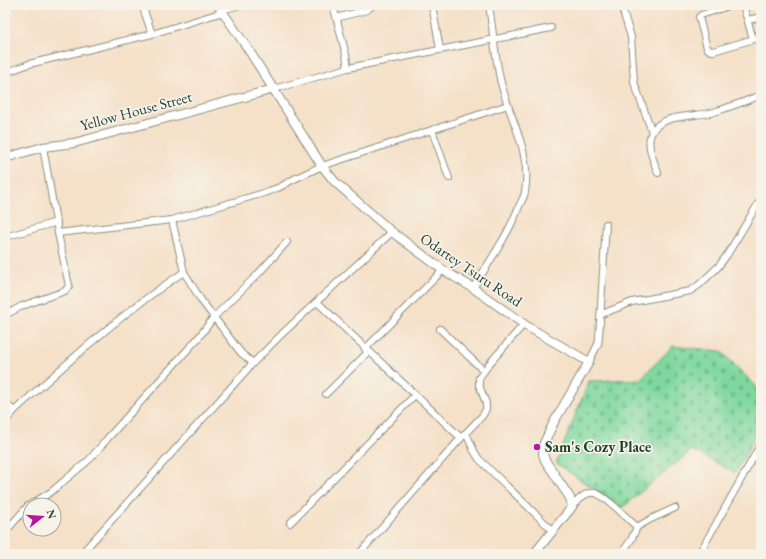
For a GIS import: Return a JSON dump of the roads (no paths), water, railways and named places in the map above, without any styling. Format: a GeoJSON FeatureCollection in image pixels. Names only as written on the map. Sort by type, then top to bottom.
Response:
{"type":"FeatureCollection","features":[{"type":"Feature","properties":{"kind":"street"},"geometry":{"type":"LineString","coordinates":[[142,5],[152,34]]}},
{"type":"Feature","properties":{"kind":"street"},"geometry":{"type":"LineString","coordinates":[[5,73],[30,64],[152,34],[220,9],[240,5]]}},
{"type":"Feature","properties":{"kind":"street"},"geometry":{"type":"LineString","coordinates":[[333,5],[348,68]]}},
{"type":"Feature","properties":{"kind":"street"},"geometry":{"type":"LineString","coordinates":[[336,18],[367,10],[373,5]]}},
{"type":"Feature","properties":{"kind":"street"},"geometry":{"type":"LineString","coordinates":[[432,5],[440,49]]}},
{"type":"Feature","properties":{"kind":"street"},"geometry":{"type":"LineString","coordinates":[[473,288],[514,218],[525,193],[526,164],[517,129],[501,84],[489,5]]}},
{"type":"Feature","properties":{"kind":"street"},"geometry":{"type":"LineString","coordinates":[[621,5],[631,37],[634,82],[652,132]]}},
{"type":"Feature","properties":{"kind":"street"},"geometry":{"type":"LineString","coordinates":[[732,5],[699,17],[707,48],[713,51],[761,37]]}},
{"type":"Feature","properties":{"kind":"street"},"geometry":{"type":"LineString","coordinates":[[743,5],[753,39]]}},
{"type":"Feature","properties":{"kind":"street","name":"Odartey Tsuru Road"},"geometry":{"type":"LineString","coordinates":[[220,9],[274,89],[322,166],[335,182],[392,232],[443,270],[473,288],[524,324],[589,362]]}},
{"type":"Feature","properties":{"kind":"street"},"geometry":{"type":"LineString","coordinates":[[748,20],[761,17]]}},
{"type":"Feature","properties":{"kind":"street"},"geometry":{"type":"LineString","coordinates":[[274,89],[348,68],[551,28]]}},
{"type":"Feature","properties":{"kind":"street","name":"Yellow House Street"},"geometry":{"type":"LineString","coordinates":[[5,158],[43,147],[74,143],[274,89]]}},
{"type":"Feature","properties":{"kind":"street"},"geometry":{"type":"LineString","coordinates":[[658,173],[650,150],[649,140],[652,132],[658,125],[681,116],[713,112],[761,95]]}},
{"type":"Feature","properties":{"kind":"street"},"geometry":{"type":"LineString","coordinates":[[58,232],[172,220],[264,193],[280,187],[322,166],[508,105]]}},
{"type":"Feature","properties":{"kind":"street"},"geometry":{"type":"LineString","coordinates":[[432,130],[449,178]]}},
{"type":"Feature","properties":{"kind":"street"},"geometry":{"type":"LineString","coordinates":[[5,315],[22,306],[65,291],[68,289],[70,283],[58,232],[43,147]]}},
{"type":"Feature","properties":{"kind":"street"},"geometry":{"type":"LineString","coordinates":[[602,314],[632,302],[690,291],[699,285],[728,255],[761,199]]}},
{"type":"Feature","properties":{"kind":"street"},"geometry":{"type":"LineString","coordinates":[[172,220],[184,272],[192,287],[241,353],[253,363]]}},
{"type":"Feature","properties":{"kind":"street"},"geometry":{"type":"LineString","coordinates":[[5,237],[57,222]]}},
{"type":"Feature","properties":{"kind":"street"},"geometry":{"type":"LineString","coordinates":[[572,507],[570,498],[545,460],[543,454],[544,443],[554,422],[598,344],[602,314],[606,224]]}},
{"type":"Feature","properties":{"kind":"street"},"geometry":{"type":"LineString","coordinates":[[81,554],[253,363],[392,232]]}},
{"type":"Feature","properties":{"kind":"street"},"geometry":{"type":"LineString","coordinates":[[5,532],[28,506],[51,492],[90,460],[214,317],[258,274],[287,242]]}},
{"type":"Feature","properties":{"kind":"street"},"geometry":{"type":"LineString","coordinates":[[326,394],[443,270]]}},
{"type":"Feature","properties":{"kind":"street"},"geometry":{"type":"LineString","coordinates":[[5,422],[92,341],[168,282],[184,272]]}},
{"type":"Feature","properties":{"kind":"street"},"geometry":{"type":"LineString","coordinates":[[317,302],[415,395],[463,435],[480,459],[552,530]]}},
{"type":"Feature","properties":{"kind":"street"},"geometry":{"type":"LineString","coordinates":[[359,554],[483,414],[486,409],[486,400],[479,385],[479,378],[524,324]]}},
{"type":"Feature","properties":{"kind":"street"},"geometry":{"type":"LineString","coordinates":[[440,329],[484,371]]}},
{"type":"Feature","properties":{"kind":"street"},"geometry":{"type":"LineString","coordinates":[[290,523],[415,395]]}},
{"type":"Feature","properties":{"kind":"street"},"geometry":{"type":"LineString","coordinates":[[5,403],[14,412]]}},
{"type":"Feature","properties":{"kind":"street"},"geometry":{"type":"LineString","coordinates":[[699,554],[761,444]]}},
{"type":"Feature","properties":{"kind":"street"},"geometry":{"type":"LineString","coordinates":[[534,554],[580,497],[587,494],[595,493],[637,528]]}},
{"type":"Feature","properties":{"kind":"street"},"geometry":{"type":"LineString","coordinates":[[621,554],[637,528],[651,519],[675,508]]}},
{"type":"Feature","properties":{"kind":"street"},"geometry":{"type":"LineString","coordinates":[[364,548],[370,554]]}},
{"type":"Feature","properties":{"kind":"place","name":"Sam's Cozy Place"},"geometry":{"type":"Point","coordinates":[537,447]}}]}
